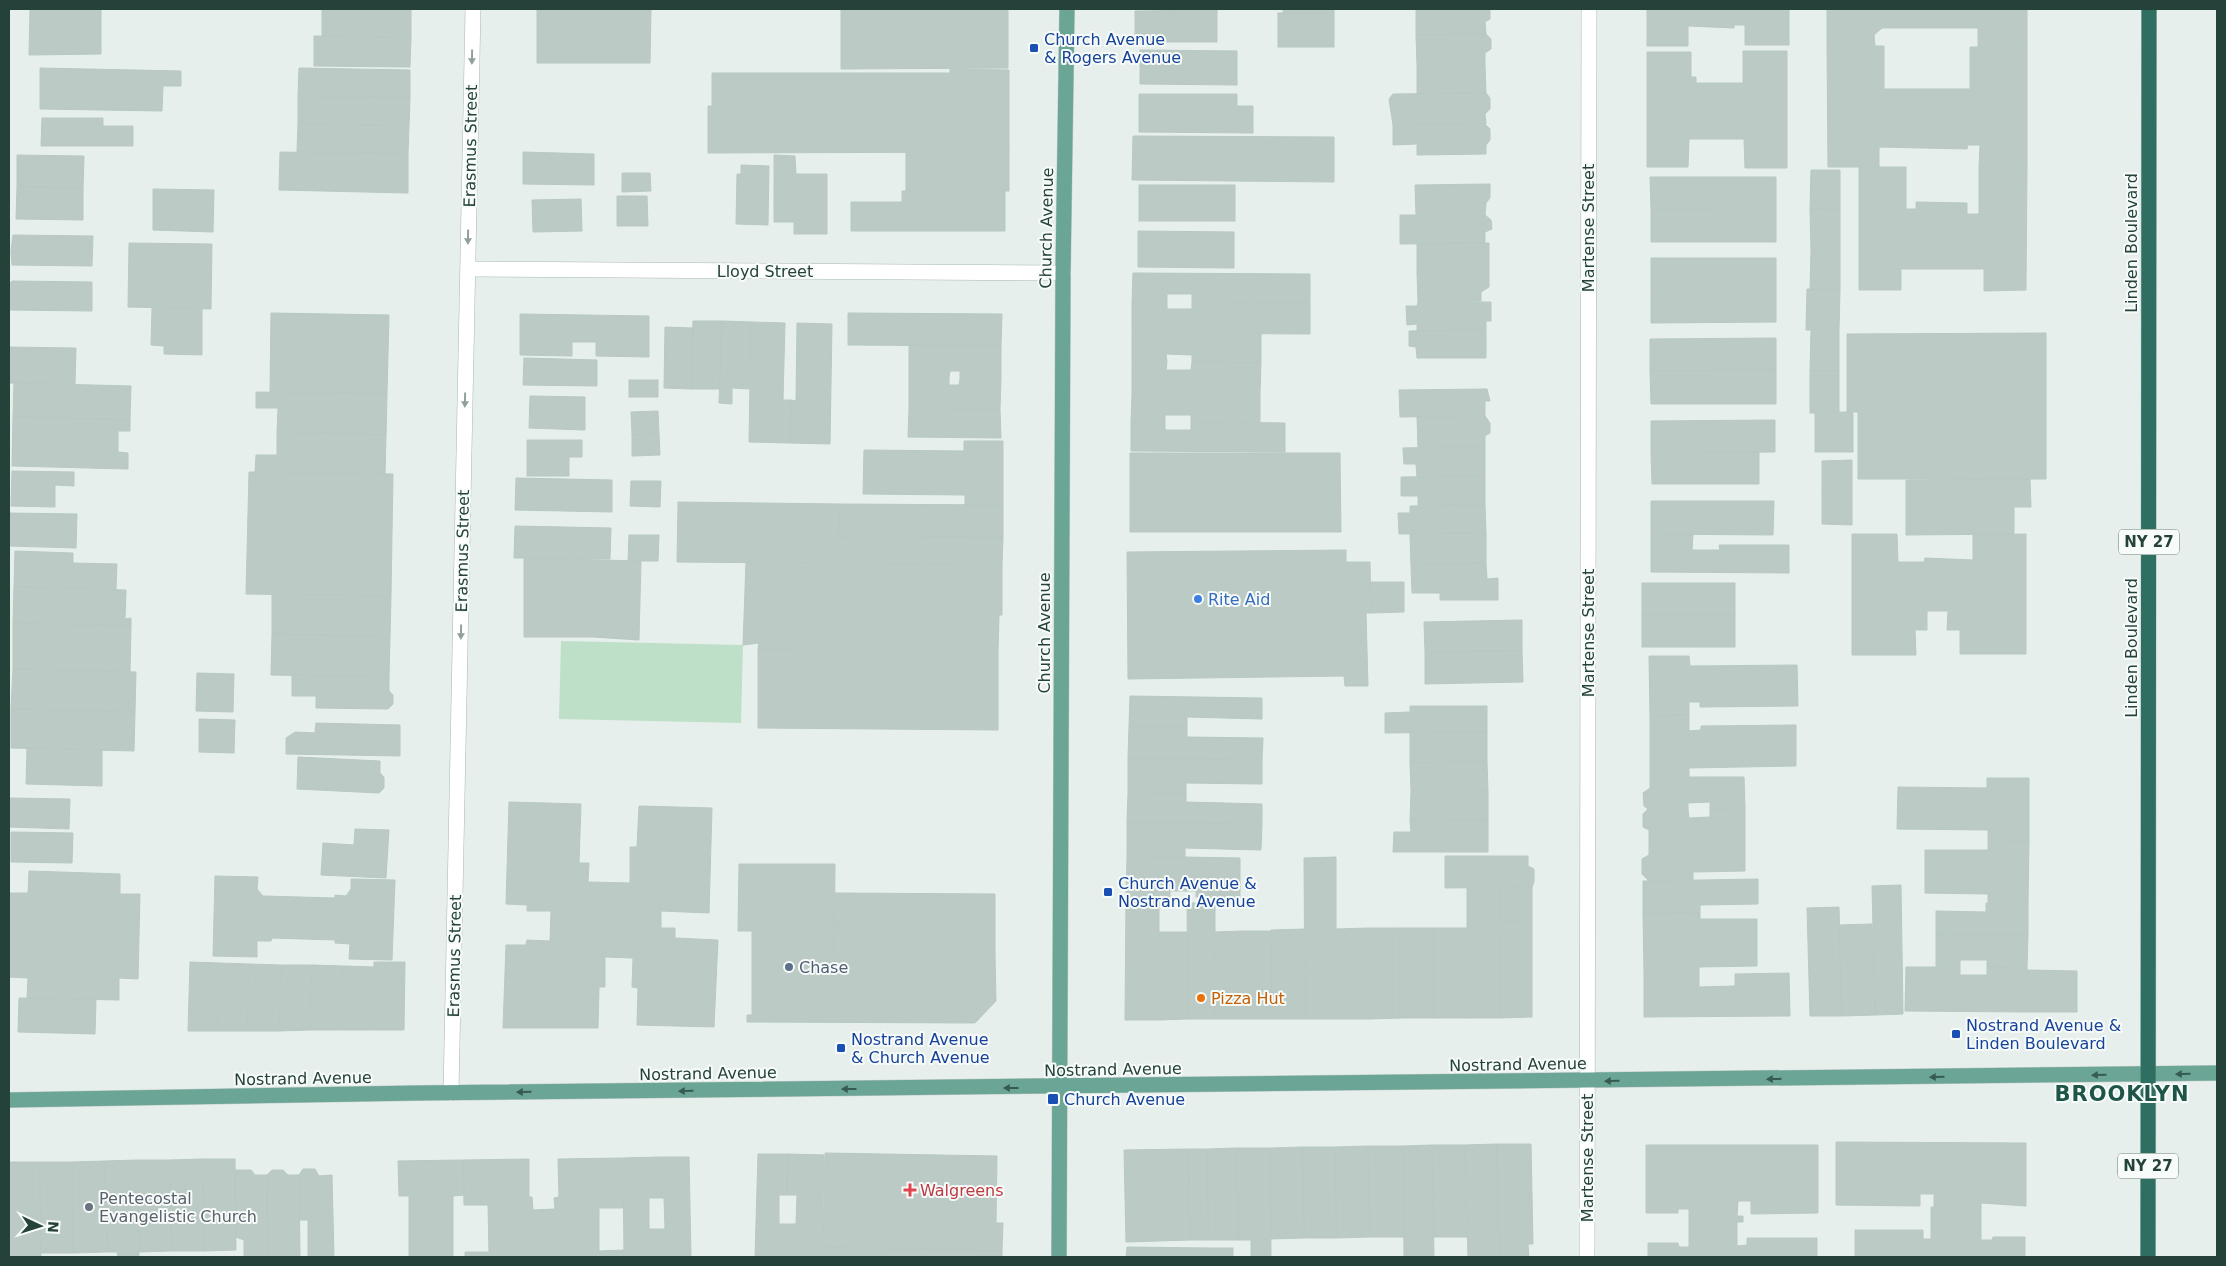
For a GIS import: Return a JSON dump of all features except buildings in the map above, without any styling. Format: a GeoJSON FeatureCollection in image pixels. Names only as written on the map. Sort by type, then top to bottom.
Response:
{"type":"FeatureCollection","features":[{"type":"Feature","properties":{"kind":"highway","name":"Linden Boulevard"},"geometry":{"type":"LineString","coordinates":[[2148,1257],[2149,9]]}},
{"type":"Feature","properties":{"kind":"main road","name":"Church Avenue"},"geometry":{"type":"LineString","coordinates":[[1059,1257],[1063,273],[1067,9]]}},
{"type":"Feature","properties":{"kind":"main road","name":"Nostrand Avenue"},"geometry":{"type":"LineString","coordinates":[[9,1100],[451,1093],[1060,1088],[2217,1074]]}},
{"type":"Feature","properties":{"kind":"street","name":"Erasmus Street"},"geometry":{"type":"LineString","coordinates":[[451,1093],[473,9]]}},
{"type":"Feature","properties":{"kind":"street","name":"Martense Street"},"geometry":{"type":"LineString","coordinates":[[1587,1257],[1589,9]]}},
{"type":"Feature","properties":{"kind":"street","name":"Lloyd Street"},"geometry":{"type":"LineString","coordinates":[[468,269],[1063,273]]}},
{"type":"Feature","properties":{"kind":"green space"},"geometry":{"type":"Polygon","coordinates":[[[561,641],[743,645],[741,723],[559,719],[561,641]]]}},
{"type":"Feature","properties":{"kind":"place","name":"Church Avenue & Rogers Avenue"},"geometry":{"type":"Point","coordinates":[1034,48]}},
{"type":"Feature","properties":{"kind":"place","name":"Rite Aid"},"geometry":{"type":"Point","coordinates":[1198,599]}},
{"type":"Feature","properties":{"kind":"place","name":"Church Avenue & Nostrand Avenue"},"geometry":{"type":"Point","coordinates":[1108,892]}},
{"type":"Feature","properties":{"kind":"place","name":"Chase"},"geometry":{"type":"Point","coordinates":[789,967]}},
{"type":"Feature","properties":{"kind":"place","name":"Pizza Hut"},"geometry":{"type":"Point","coordinates":[1201,998]}},
{"type":"Feature","properties":{"kind":"place","name":"Nostrand Avenue & Linden Boulevard"},"geometry":{"type":"Point","coordinates":[1956,1034]}},
{"type":"Feature","properties":{"kind":"place","name":"Nostrand Avenue & Church Avenue"},"geometry":{"type":"Point","coordinates":[841,1048]}},
{"type":"Feature","properties":{"kind":"place","name":"Church Avenue"},"geometry":{"type":"Point","coordinates":[1053,1099]}},
{"type":"Feature","properties":{"kind":"place","name":"Walgreens"},"geometry":{"type":"Point","coordinates":[910,1190]}},
{"type":"Feature","properties":{"kind":"place","name":"Pentecostal Evangelistic Church"},"geometry":{"type":"Point","coordinates":[89,1207]}},
{"type":"Feature","properties":{"kind":"district","name":"BROOKLYN"},"geometry":{"type":"Point","coordinates":[2122,1094]}}]}
